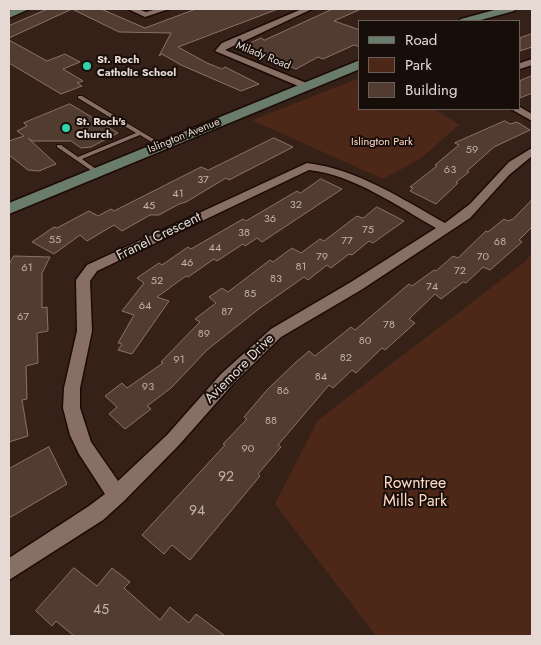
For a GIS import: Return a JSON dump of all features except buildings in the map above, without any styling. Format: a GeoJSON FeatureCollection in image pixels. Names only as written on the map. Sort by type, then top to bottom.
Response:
{"type":"FeatureCollection","features":[{"type":"Feature","properties":{"kind":"main road"},"geometry":{"type":"LineString","coordinates":[[9,15],[23,9]]}},
{"type":"Feature","properties":{"kind":"main road"},"geometry":{"type":"LineString","coordinates":[[468,20],[493,10],[510,9]]}},
{"type":"Feature","properties":{"kind":"main road","name":"Islington Avenue"},"geometry":{"type":"LineString","coordinates":[[9,209],[358,65]]}},
{"type":"Feature","properties":{"kind":"street"},"geometry":{"type":"LineString","coordinates":[[132,9],[145,14],[165,9]]}},
{"type":"Feature","properties":{"kind":"street","name":"Milady Road"},"geometry":{"type":"LineString","coordinates":[[306,86],[219,51],[225,45],[308,9]]}},
{"type":"Feature","properties":{"kind":"street"},"geometry":{"type":"LineString","coordinates":[[518,110],[532,118]]}},
{"type":"Feature","properties":{"kind":"street","name":"Aviemore Drive"},"geometry":{"type":"LineString","coordinates":[[9,570],[96,513],[172,440],[233,372],[276,333],[356,286],[466,214],[479,203],[504,172],[532,151]]}},
{"type":"Feature","properties":{"kind":"street","name":"Franel Crescent"},"geometry":{"type":"LineString","coordinates":[[117,494],[102,476],[82,439],[73,420],[71,407],[71,394],[84,338],[83,280],[92,268],[307,166],[317,166],[332,170],[446,228]]}},
{"type":"Feature","properties":{"kind":"lane"},"geometry":{"type":"LineString","coordinates":[[80,97],[162,146]]}},
{"type":"Feature","properties":{"kind":"lane"},"geometry":{"type":"LineString","coordinates":[[78,159],[141,133]]}},
{"type":"Feature","properties":{"kind":"lane"},"geometry":{"type":"LineString","coordinates":[[59,146],[97,172]]}},
{"type":"Feature","properties":{"kind":"green space","name":"Islington Park"},"geometry":{"type":"Polygon","coordinates":[[[358,79],[358,110],[436,110],[459,125],[420,159],[383,179],[252,120],[358,79]]]}},
{"type":"Feature","properties":{"kind":"green space","name":"Rowntree Mills Park"},"geometry":{"type":"Polygon","coordinates":[[[532,252],[532,636],[376,636],[275,504],[318,420],[526,261],[532,252]]]}},
{"type":"Feature","properties":{"kind":"place","name":"St. Roch Catholic School"},"geometry":{"type":"Point","coordinates":[87,66]}},
{"type":"Feature","properties":{"kind":"place","name":"St. Roch's Church"},"geometry":{"type":"Point","coordinates":[66,128]}}]}
